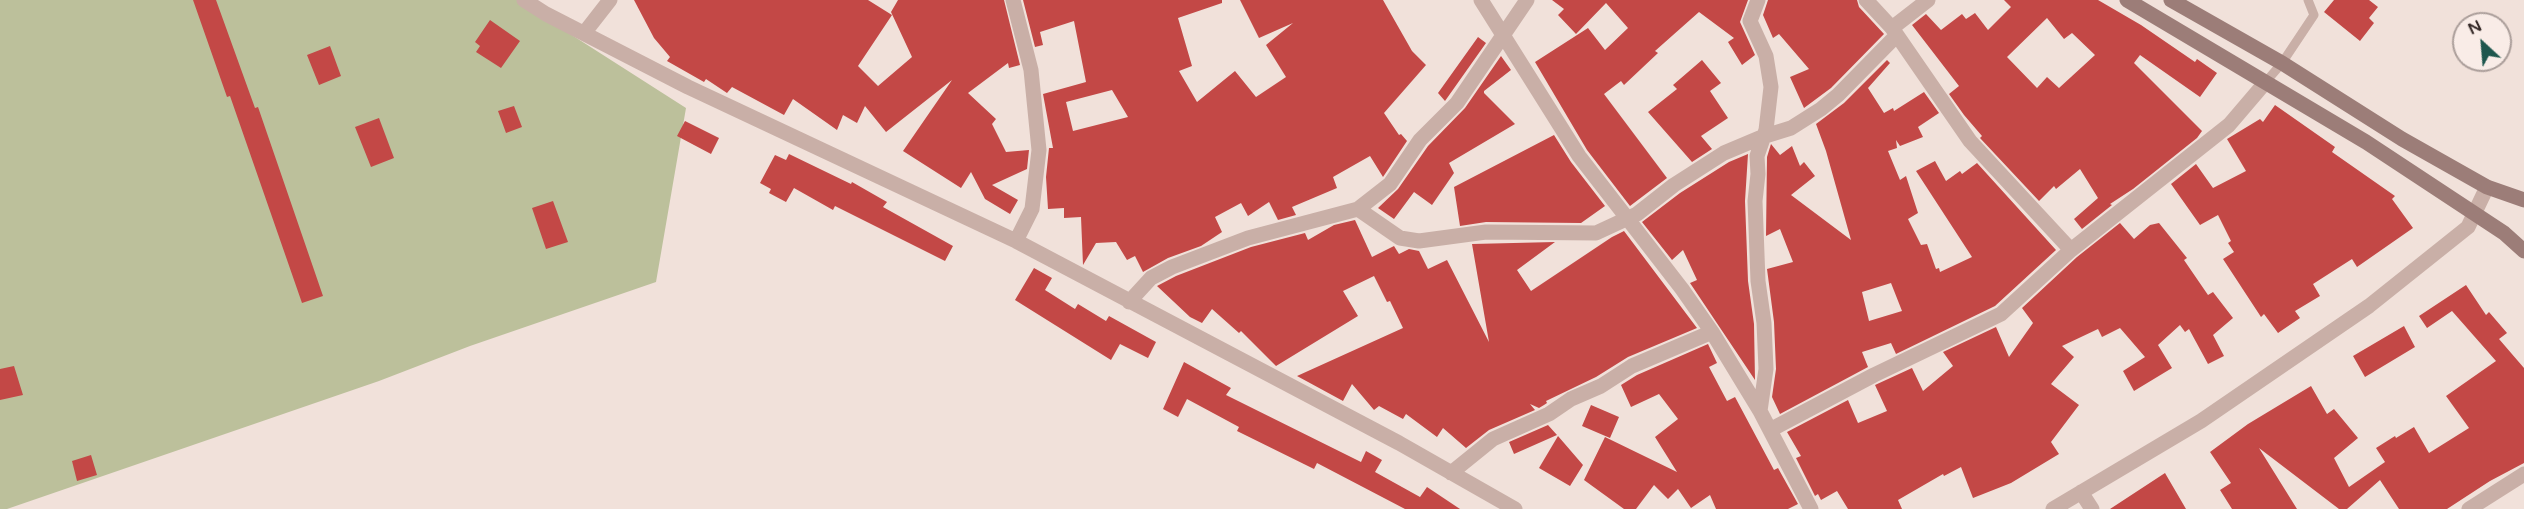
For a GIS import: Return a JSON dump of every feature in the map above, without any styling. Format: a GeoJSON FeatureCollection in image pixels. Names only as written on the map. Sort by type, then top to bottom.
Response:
{"type":"FeatureCollection","features":[{"type":"Feature","properties":{"kind":"main road"},"geometry":{"type":"LineString","coordinates":[[2127,0],[2264,84],[2366,142],[2504,233],[2524,251]]}},
{"type":"Feature","properties":{"kind":"main road"},"geometry":{"type":"LineString","coordinates":[[2172,0],[2282,63],[2403,139],[2487,187],[2524,200]]}},
{"type":"Feature","properties":{"kind":"street"},"geometry":{"type":"LineString","coordinates":[[524,0],[546,14],[585,32],[688,87],[1016,241],[1515,509]]}},
{"type":"Feature","properties":{"kind":"street"},"geometry":{"type":"LineString","coordinates":[[585,32],[610,0]]}},
{"type":"Feature","properties":{"kind":"street"},"geometry":{"type":"LineString","coordinates":[[1014,0],[1030,70],[1039,150],[1032,209],[1016,241]]}},
{"type":"Feature","properties":{"kind":"street"},"geometry":{"type":"LineString","coordinates":[[1481,0],[1579,156],[1625,219],[1683,289],[1712,332],[1760,411],[1811,509]]}},
{"type":"Feature","properties":{"kind":"street"},"geometry":{"type":"LineString","coordinates":[[1129,302],[1151,278],[1172,267],[1248,238],[1358,209],[1390,184],[1420,140],[1468,89],[1527,0]]}},
{"type":"Feature","properties":{"kind":"street"},"geometry":{"type":"LineString","coordinates":[[1758,0],[1750,21],[1766,56],[1771,87],[1766,130],[1757,156],[1755,201],[1758,281],[1764,323],[1766,369],[1760,411]]}},
{"type":"Feature","properties":{"kind":"street"},"geometry":{"type":"LineString","coordinates":[[1866,0],[1894,31],[1970,141],[2071,250]]}},
{"type":"Feature","properties":{"kind":"street"},"geometry":{"type":"LineString","coordinates":[[1358,209],[1400,238],[1419,241],[1486,232],[1596,233],[1638,214],[1674,185],[1724,153],[1791,128],[1821,109],[1838,95],[1894,31],[1928,0]]}},
{"type":"Feature","properties":{"kind":"street"},"geometry":{"type":"LineString","coordinates":[[1770,430],[1874,375],[2001,314],[2071,250],[2229,125],[2264,84]]}},
{"type":"Feature","properties":{"kind":"street"},"geometry":{"type":"LineString","coordinates":[[2053,509],[2201,421],[2369,306],[2468,227],[2487,187]]}},
{"type":"Feature","properties":{"kind":"street"},"geometry":{"type":"LineString","coordinates":[[1451,473],[1493,439],[1549,414],[1571,399],[1601,386],[1632,366],[1712,332]]}},
{"type":"Feature","properties":{"kind":"street"},"geometry":{"type":"LineString","coordinates":[[2469,509],[2524,474]]}},
{"type":"Feature","properties":{"kind":"street"},"geometry":{"type":"LineString","coordinates":[[2081,492],[2092,509]]}},
{"type":"Feature","properties":{"kind":"lane"},"geometry":{"type":"LineString","coordinates":[[2264,84],[2282,63],[2314,15],[2308,0]]}},
{"type":"Feature","properties":{"kind":"green space"},"geometry":{"type":"Polygon","coordinates":[[[0,0],[517,0],[686,108],[656,282],[470,346],[379,381],[7,509],[0,509],[0,0]]]}},
{"type":"Feature","properties":{"kind":"building"},"geometry":{"type":"Polygon","coordinates":[[[193,0],[216,0],[255,108],[258,107],[323,296],[302,303],[230,96],[227,97],[193,0]]]}},
{"type":"Feature","properties":{"kind":"building"},"geometry":{"type":"Polygon","coordinates":[[[634,0],[868,0],[892,15],[858,66],[878,86],[912,57],[891,12],[898,0],[1004,0],[1020,65],[1009,68],[1008,63],[968,93],[996,119],[992,124],[1006,152],[1029,150],[1027,169],[992,185],[1018,200],[1010,214],[985,199],[971,172],[961,188],[903,151],[952,80],[886,132],[865,106],[857,123],[843,115],[837,130],[793,99],[784,115],[732,87],[727,93],[706,79],[704,82],[667,61],[670,57],[654,38],[634,0]]]}},
{"type":"Feature","properties":{"kind":"building"},"geometry":{"type":"Polygon","coordinates":[[[1023,0],[1222,0],[1222,3],[1178,18],[1192,66],[1179,71],[1197,102],[1235,71],[1256,97],[1286,77],[1266,45],[1293,23],[1259,38],[1240,0],[1383,0],[1412,51],[1426,65],[1384,113],[1399,135],[1401,134],[1407,141],[1383,177],[1370,156],[1333,177],[1337,188],[1292,207],[1296,215],[1278,220],[1269,202],[1248,216],[1241,203],[1215,217],[1222,232],[1201,246],[1168,258],[1143,272],[1135,256],[1127,260],[1116,242],[1096,243],[1083,265],[1081,217],[1064,218],[1064,208],[1048,209],[1046,177],[1049,148],[1053,148],[1043,94],[1086,82],[1074,21],[1040,32],[1043,45],[1035,47],[1023,0]],[[1112,90],[1066,102],[1073,131],[1128,117],[1112,90]]]}},
{"type":"Feature","properties":{"kind":"building"},"geometry":{"type":"Polygon","coordinates":[[[1552,0],[1748,0],[1740,22],[1755,55],[1742,65],[1728,42],[1734,38],[1699,12],[1655,51],[1658,53],[1624,85],[1621,81],[1604,94],[1667,178],[1630,206],[1587,150],[1535,62],[1588,28],[1605,50],[1628,28],[1606,3],[1576,34],[1558,15],[1564,9],[1552,0]]]}},
{"type":"Feature","properties":{"kind":"building"},"geometry":{"type":"Polygon","coordinates":[[[1768,0],[1857,0],[1859,7],[1884,34],[1831,88],[1804,108],[1790,77],[1809,69],[1779,34],[1773,38],[1763,15],[1768,0]]]}},
{"type":"Feature","properties":{"kind":"building"},"geometry":{"type":"Polygon","coordinates":[[[2004,0],[2098,0],[2141,25],[2195,62],[2197,59],[2217,73],[2200,97],[2140,55],[2134,63],[2202,131],[2197,138],[2133,189],[2110,204],[2112,205],[2082,229],[2074,219],[2098,198],[2080,169],[2056,189],[2054,186],[2039,201],[1980,138],[1982,136],[1949,94],[1959,86],[1912,25],[1926,14],[1941,30],[1962,14],[1966,19],[1975,13],[1988,30],[2011,7],[2004,0]],[[2047,18],[2007,57],[2037,88],[2047,77],[2059,88],[2095,55],[2072,33],[2064,39],[2047,18]]]}},
{"type":"Feature","properties":{"kind":"building"},"geometry":{"type":"Polygon","coordinates":[[[2334,0],[2369,0],[2378,7],[2369,18],[2374,23],[2360,41],[2324,12],[2334,0]]]}},
{"type":"Feature","properties":{"kind":"building"},"geometry":{"type":"Polygon","coordinates":[[[490,20],[520,41],[501,68],[476,52],[480,46],[475,42],[490,20]]]}},
{"type":"Feature","properties":{"kind":"building"},"geometry":{"type":"Polygon","coordinates":[[[1478,37],[1486,43],[1445,101],[1438,93],[1478,37]]]}},
{"type":"Feature","properties":{"kind":"building"},"geometry":{"type":"Polygon","coordinates":[[[330,46],[341,76],[319,85],[307,55],[330,46]]]}},
{"type":"Feature","properties":{"kind":"building"},"geometry":{"type":"Polygon","coordinates":[[[1501,56],[1511,70],[1484,93],[1515,124],[1449,163],[1454,173],[1432,205],[1414,192],[1394,219],[1378,208],[1398,189],[1428,146],[1465,108],[1501,56]]]}},
{"type":"Feature","properties":{"kind":"building"},"geometry":{"type":"Polygon","coordinates":[[[1702,60],[1721,83],[1710,91],[1728,118],[1701,136],[1712,149],[1692,162],[1648,112],[1677,89],[1673,85],[1702,60]]]}},
{"type":"Feature","properties":{"kind":"building"},"geometry":{"type":"Polygon","coordinates":[[[1887,60],[1890,63],[1868,88],[1884,113],[1893,108],[1894,111],[1924,92],[1939,113],[1918,127],[1923,137],[1900,146],[1896,140],[1897,148],[1888,151],[1900,180],[1906,176],[1918,213],[1908,219],[1921,245],[1927,244],[1936,269],[1939,268],[1940,272],[1972,257],[1916,171],[1935,161],[1946,181],[1960,171],[1962,174],[1977,163],[2056,250],[1995,306],[1896,354],[1891,343],[1862,352],[1868,367],[1780,414],[1772,397],[1776,369],[1774,322],[1767,269],[1793,262],[1780,229],[1766,236],[1767,157],[1771,144],[1780,155],[1792,146],[1800,166],[1804,162],[1815,176],[1791,195],[1851,240],[1816,124],[1844,103],[1887,60]],[[1891,283],[1862,292],[1869,321],[1902,311],[1891,283]]]}},
{"type":"Feature","properties":{"kind":"building"},"geometry":{"type":"Polygon","coordinates":[[[2275,105],[2335,147],[2332,152],[2395,196],[2392,199],[2413,228],[2357,267],[2352,259],[2313,284],[2320,296],[2295,311],[2300,318],[2278,333],[2264,314],[2261,317],[2223,259],[2234,252],[2228,243],[2231,241],[2218,215],[2200,225],[2171,184],[2196,164],[2213,188],[2246,171],[2227,139],[2260,119],[2263,122],[2275,105]]]}},
{"type":"Feature","properties":{"kind":"building"},"geometry":{"type":"Polygon","coordinates":[[[514,106],[522,127],[506,133],[498,111],[514,106]]]}},
{"type":"Feature","properties":{"kind":"building"},"geometry":{"type":"Polygon","coordinates":[[[379,118],[394,158],[371,167],[355,127],[379,118]]]}},
{"type":"Feature","properties":{"kind":"building"},"geometry":{"type":"Polygon","coordinates":[[[685,121],[719,138],[711,154],[677,136],[685,121]]]}},
{"type":"Feature","properties":{"kind":"building"},"geometry":{"type":"Polygon","coordinates":[[[1554,135],[1571,162],[1605,206],[1581,223],[1486,222],[1460,226],[1454,187],[1554,135]]]}},
{"type":"Feature","properties":{"kind":"building"},"geometry":{"type":"Polygon","coordinates":[[[789,154],[851,184],[852,182],[887,202],[883,207],[953,246],[945,261],[835,206],[833,210],[794,188],[786,202],[769,193],[771,189],[760,183],[775,155],[786,160],[789,154]]]}},
{"type":"Feature","properties":{"kind":"building"},"geometry":{"type":"Polygon","coordinates":[[[1748,154],[1745,201],[1748,281],[1754,324],[1755,380],[1690,283],[1697,280],[1683,250],[1672,260],[1642,222],[1680,193],[1729,162],[1748,154]]]}},
{"type":"Feature","properties":{"kind":"building"},"geometry":{"type":"Polygon","coordinates":[[[553,201],[568,242],[546,249],[532,208],[553,201]]]}},
{"type":"Feature","properties":{"kind":"building"},"geometry":{"type":"Polygon","coordinates":[[[1355,220],[1372,257],[1394,246],[1399,254],[1409,249],[1419,251],[1428,269],[1447,260],[1489,342],[1472,244],[1555,242],[1517,270],[1531,291],[1624,231],[1697,328],[1628,357],[1596,377],[1546,401],[1547,403],[1539,408],[1530,404],[1535,410],[1489,430],[1466,448],[1443,428],[1437,437],[1406,414],[1403,419],[1379,406],[1374,410],[1352,384],[1343,401],[1297,376],[1403,328],[1374,276],[1343,291],[1358,316],[1276,366],[1241,331],[1239,333],[1212,309],[1202,323],[1190,317],[1157,286],[1176,276],[1251,247],[1305,233],[1308,240],[1334,225],[1355,220]]]}},
{"type":"Feature","properties":{"kind":"building"},"geometry":{"type":"Polygon","coordinates":[[[2120,223],[2134,239],[2150,225],[2159,223],[2187,258],[2184,260],[2208,295],[2213,292],[2233,318],[2213,335],[2224,356],[2208,364],[2189,329],[2185,332],[2180,325],[2158,345],[2172,368],[2134,391],[2123,371],[2145,357],[2120,328],[2102,337],[2098,329],[2062,346],[2074,357],[2051,384],[2079,405],[2051,442],[2059,454],[2011,483],[1973,498],[1961,467],[1944,476],[1943,474],[1898,500],[1902,509],[1848,509],[1837,491],[1821,500],[1818,494],[1815,496],[1796,458],[1801,456],[1787,432],[1848,400],[1858,423],[1887,411],[1875,385],[1912,368],[1923,391],[1953,366],[1943,352],[1996,327],[2009,357],[2033,323],[2022,308],[2077,257],[2120,223]]]}},
{"type":"Feature","properties":{"kind":"building"},"geometry":{"type":"Polygon","coordinates":[[[1034,268],[1052,278],[1045,290],[1075,309],[1078,304],[1106,321],[1109,316],[1156,342],[1148,358],[1120,344],[1111,360],[1015,300],[1034,268]]]}},
{"type":"Feature","properties":{"kind":"building"},"geometry":{"type":"Polygon","coordinates":[[[2466,285],[2486,315],[2489,312],[2507,333],[2499,339],[2524,368],[2524,463],[2490,481],[2447,509],[2399,509],[2380,480],[2347,509],[2339,509],[2259,448],[2297,509],[2232,509],[2220,490],[2231,483],[2210,452],[2248,424],[2311,386],[2327,414],[2334,409],[2358,438],[2334,458],[2349,487],[2385,462],[2376,448],[2395,436],[2396,438],[2414,427],[2429,453],[2469,428],[2446,396],[2496,361],[2452,311],[2427,328],[2419,316],[2466,285]]]}},
{"type":"Feature","properties":{"kind":"building"},"geometry":{"type":"Polygon","coordinates":[[[2404,326],[2415,347],[2365,377],[2353,356],[2404,326]]]}},
{"type":"Feature","properties":{"kind":"building"},"geometry":{"type":"Polygon","coordinates":[[[1708,344],[1717,363],[1709,367],[1727,401],[1735,397],[1774,470],[1778,468],[1798,504],[1788,509],[1716,509],[1710,495],[1691,508],[1678,489],[1668,499],[1654,485],[1636,509],[1624,509],[1584,480],[1605,437],[1677,472],[1655,437],[1678,419],[1659,394],[1631,407],[1621,385],[1637,375],[1708,344]]]}},
{"type":"Feature","properties":{"kind":"building"},"geometry":{"type":"Polygon","coordinates":[[[1184,362],[1231,388],[1226,395],[1361,462],[1366,451],[1382,460],[1375,472],[1420,497],[1427,487],[1460,509],[1405,509],[1317,463],[1314,469],[1237,431],[1239,427],[1187,399],[1178,417],[1163,409],[1184,362]]]}},
{"type":"Feature","properties":{"kind":"building"},"geometry":{"type":"Polygon","coordinates":[[[14,366],[23,395],[0,400],[0,369],[14,366]]]}},
{"type":"Feature","properties":{"kind":"building"},"geometry":{"type":"Polygon","coordinates":[[[1591,405],[1619,417],[1610,438],[1582,426],[1591,405]]]}},
{"type":"Feature","properties":{"kind":"building"},"geometry":{"type":"Polygon","coordinates":[[[1548,425],[1557,435],[1514,454],[1509,442],[1548,425]]]}},
{"type":"Feature","properties":{"kind":"building"},"geometry":{"type":"Polygon","coordinates":[[[1558,436],[1583,465],[1570,486],[1539,468],[1558,436]]]}},
{"type":"Feature","properties":{"kind":"building"},"geometry":{"type":"Polygon","coordinates":[[[91,455],[97,475],[77,481],[72,461],[91,455]]]}},
{"type":"Feature","properties":{"kind":"building"},"geometry":{"type":"Polygon","coordinates":[[[2165,473],[2186,509],[2110,509],[2165,473]]]}}]}
